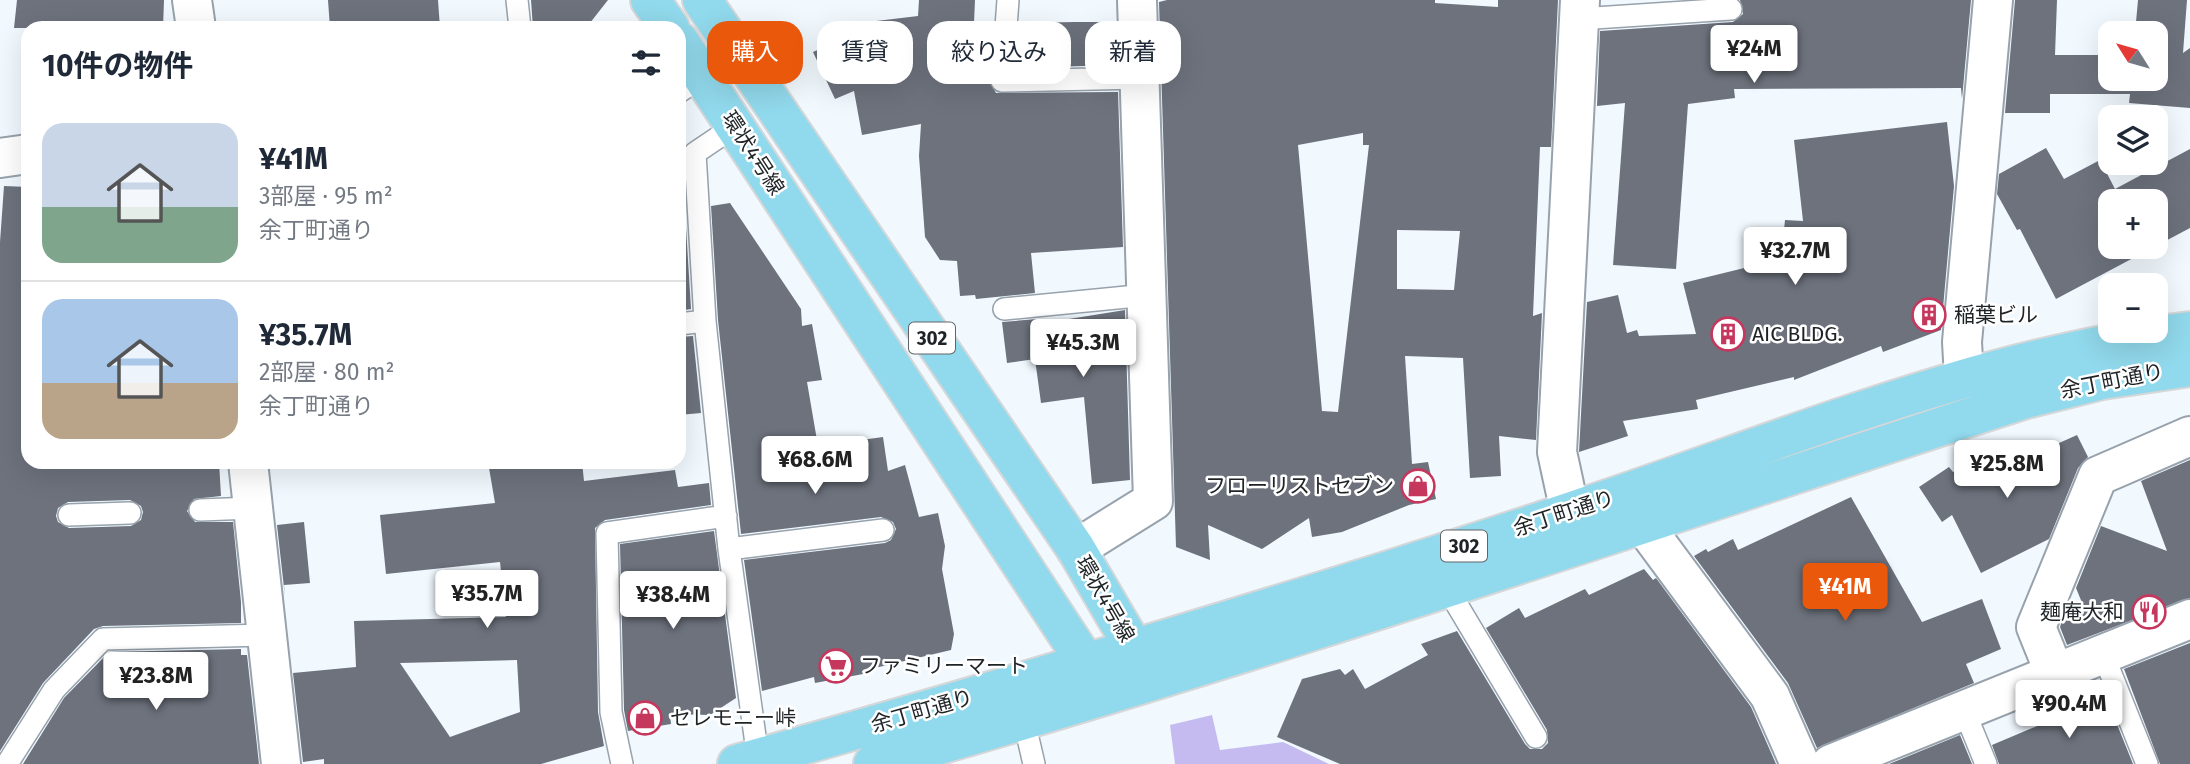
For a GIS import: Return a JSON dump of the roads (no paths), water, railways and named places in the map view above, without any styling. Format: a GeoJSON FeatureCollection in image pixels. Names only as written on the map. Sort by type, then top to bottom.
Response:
{"type":"FeatureCollection","features":[{"type":"Feature","properties":{"kind":"main road"},"geometry":{"type":"LineString","coordinates":[[650,0],[665,21]]}},
{"type":"Feature","properties":{"kind":"main road","name":"環状4号線"},"geometry":{"type":"LineString","coordinates":[[686,66],[691,84],[735,126],[1086,663],[1131,687],[1134,648],[1076,550],[702,0]]}},
{"type":"Feature","properties":{"kind":"main road","name":"余丁町通り"},"geometry":{"type":"LineString","coordinates":[[748,761],[1171,639],[1570,512],[1964,377],[2093,347],[2190,331]]}},
{"type":"Feature","properties":{"kind":"main road","name":"余丁町通り"},"geometry":{"type":"LineString","coordinates":[[873,764],[1024,721],[1447,588],[2026,399],[2102,380],[2190,367]]}},
{"type":"Feature","properties":{"kind":"street"},"geometry":{"type":"LineString","coordinates":[[192,0],[195,21]]}},
{"type":"Feature","properties":{"kind":"street"},"geometry":{"type":"LineString","coordinates":[[1138,0],[1139,21]]}},
{"type":"Feature","properties":{"kind":"street"},"geometry":{"type":"LineString","coordinates":[[1964,377],[1962,342],[1993,0]]}},
{"type":"Feature","properties":{"kind":"street"},"geometry":{"type":"LineString","coordinates":[[1570,512],[1558,452],[1580,10]]}},
{"type":"Feature","properties":{"kind":"street"},"geometry":{"type":"LineString","coordinates":[[1076,550],[1153,501],[1140,84]]}},
{"type":"Feature","properties":{"kind":"street"},"geometry":{"type":"LineString","coordinates":[[0,158],[21,155]]}},
{"type":"Feature","properties":{"kind":"street"},"geometry":{"type":"LineString","coordinates":[[2055,674],[2036,627],[2098,476],[2190,436]]}},
{"type":"Feature","properties":{"kind":"street"},"geometry":{"type":"LineString","coordinates":[[249,469],[281,764]]}},
{"type":"Feature","properties":{"kind":"street"},"geometry":{"type":"LineString","coordinates":[[1642,523],[1770,696],[1800,764]]}},
{"type":"Feature","properties":{"kind":"street"},"geometry":{"type":"LineString","coordinates":[[1831,764],[2190,619]]}},
{"type":"Feature","properties":{"kind":"lane"},"geometry":{"type":"LineString","coordinates":[[517,0],[519,21]]}},
{"type":"Feature","properties":{"kind":"lane"},"geometry":{"type":"LineString","coordinates":[[1008,0],[1002,81],[1085,79]]}},
{"type":"Feature","properties":{"kind":"lane"},"geometry":{"type":"LineString","coordinates":[[1580,10],[1731,9]]}},
{"type":"Feature","properties":{"kind":"lane"},"geometry":{"type":"LineString","coordinates":[[735,126],[695,153],[705,321],[748,761]]}},
{"type":"Feature","properties":{"kind":"lane"},"geometry":{"type":"LineString","coordinates":[[1004,309],[1146,295]]}},
{"type":"Feature","properties":{"kind":"lane"},"geometry":{"type":"LineString","coordinates":[[686,323],[705,321]]}},
{"type":"Feature","properties":{"kind":"lane"},"geometry":{"type":"LineString","coordinates":[[200,510],[253,508]]}},
{"type":"Feature","properties":{"kind":"lane"},"geometry":{"type":"LineString","coordinates":[[69,515],[130,513]]}},
{"type":"Feature","properties":{"kind":"lane"},"geometry":{"type":"LineString","coordinates":[[622,764],[611,712],[607,533],[726,516]]}},
{"type":"Feature","properties":{"kind":"lane"},"geometry":{"type":"LineString","coordinates":[[729,550],[883,530]]}},
{"type":"Feature","properties":{"kind":"lane"},"geometry":{"type":"LineString","coordinates":[[1447,588],[1536,737]]}},
{"type":"Feature","properties":{"kind":"lane"},"geometry":{"type":"LineString","coordinates":[[7,764],[54,690],[103,639],[268,635]]}},
{"type":"Feature","properties":{"kind":"lane"},"geometry":{"type":"LineString","coordinates":[[2103,654],[2147,764]]}},
{"type":"Feature","properties":{"kind":"lane"},"geometry":{"type":"LineString","coordinates":[[1964,710],[1986,764]]}},
{"type":"Feature","properties":{"kind":"lane"},"geometry":{"type":"LineString","coordinates":[[1024,721],[1034,764]]}},
{"type":"Feature","properties":{"kind":"place","name":"稲葉ビル"},"geometry":{"type":"Point","coordinates":[1929,315]}},
{"type":"Feature","properties":{"kind":"place","name":"AIC BLDG."},"geometry":{"type":"Point","coordinates":[1728,334]}},
{"type":"Feature","properties":{"kind":"place","name":"フローリストセブン"},"geometry":{"type":"Point","coordinates":[1418,486]}},
{"type":"Feature","properties":{"kind":"place","name":"麺庵大和"},"geometry":{"type":"Point","coordinates":[2149,612]}},
{"type":"Feature","properties":{"kind":"place","name":"ファミリーマート"},"geometry":{"type":"Point","coordinates":[836,666]}},
{"type":"Feature","properties":{"kind":"place","name":"セレモニー峠"},"geometry":{"type":"Point","coordinates":[645,718]}}]}
